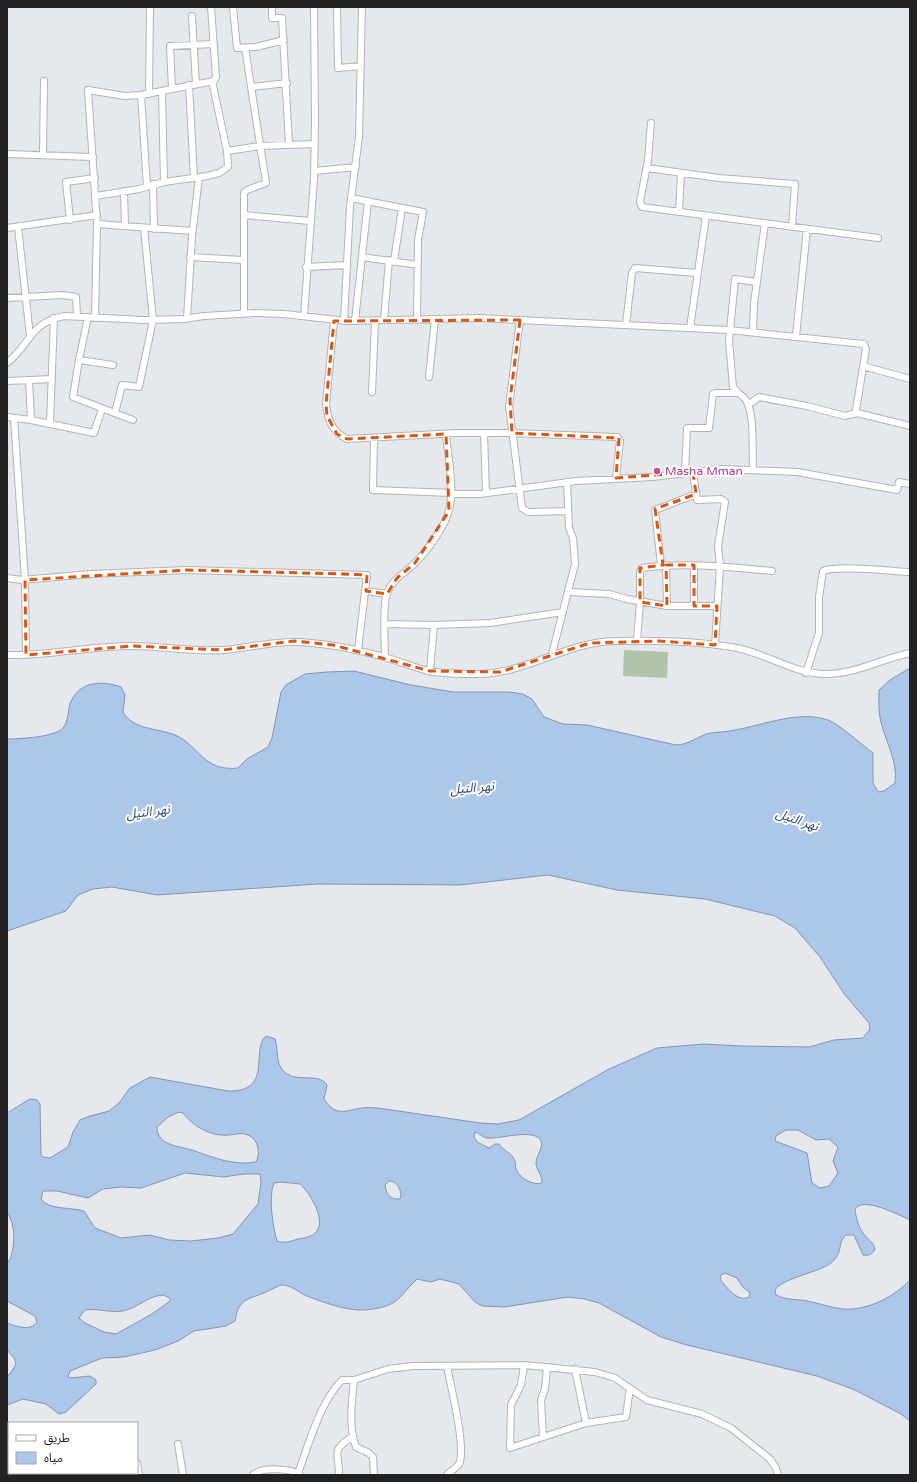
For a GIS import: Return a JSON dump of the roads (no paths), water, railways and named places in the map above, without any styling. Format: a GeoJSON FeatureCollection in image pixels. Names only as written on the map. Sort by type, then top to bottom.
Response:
{"type":"FeatureCollection","features":[{"type":"Feature","properties":{"kind":"street"},"geometry":{"type":"LineString","coordinates":[[149,94],[150,7]]}},
{"type":"Feature","properties":{"kind":"street"},"geometry":{"type":"LineString","coordinates":[[95,318],[97,215],[88,90],[125,96],[141,95],[216,80],[210,7]]}},
{"type":"Feature","properties":{"kind":"street"},"geometry":{"type":"LineString","coordinates":[[233,7],[236,47],[245,48],[284,40]]}},
{"type":"Feature","properties":{"kind":"street"},"geometry":{"type":"LineString","coordinates":[[272,7],[272,18],[282,18],[287,83],[289,144]]}},
{"type":"Feature","properties":{"kind":"street"},"geometry":{"type":"LineString","coordinates":[[304,316],[315,144],[314,7]]}},
{"type":"Feature","properties":{"kind":"street"},"geometry":{"type":"LineString","coordinates":[[337,7],[338,68],[361,66]]}},
{"type":"Feature","properties":{"kind":"street"},"geometry":{"type":"LineString","coordinates":[[344,321],[346,266],[359,137],[362,7]]}},
{"type":"Feature","properties":{"kind":"street"},"geometry":{"type":"LineString","coordinates":[[192,16],[196,84]]}},
{"type":"Feature","properties":{"kind":"street"},"geometry":{"type":"LineString","coordinates":[[172,89],[170,46],[214,44]]}},
{"type":"Feature","properties":{"kind":"street"},"geometry":{"type":"LineString","coordinates":[[244,314],[243,260],[245,191],[266,183],[245,48]]}},
{"type":"Feature","properties":{"kind":"street"},"geometry":{"type":"LineString","coordinates":[[96,196],[124,192],[164,182],[219,173],[228,167],[227,151],[212,81]]}},
{"type":"Feature","properties":{"kind":"street"},"geometry":{"type":"LineString","coordinates":[[43,156],[44,82]]}},
{"type":"Feature","properties":{"kind":"street"},"geometry":{"type":"LineString","coordinates":[[251,87],[287,83]]}},
{"type":"Feature","properties":{"kind":"street"},"geometry":{"type":"LineString","coordinates":[[187,319],[190,258],[197,177],[189,85]]}},
{"type":"Feature","properties":{"kind":"street"},"geometry":{"type":"LineString","coordinates":[[162,91],[164,182]]}},
{"type":"Feature","properties":{"kind":"street"},"geometry":{"type":"LineString","coordinates":[[141,95],[154,228]]}},
{"type":"Feature","properties":{"kind":"street"},"geometry":{"type":"LineString","coordinates":[[651,123],[647,168],[640,202],[641,206],[706,216],[878,238]]}},
{"type":"Feature","properties":{"kind":"street"},"geometry":{"type":"LineString","coordinates":[[227,151],[260,146],[315,144]]}},
{"type":"Feature","properties":{"kind":"street"},"geometry":{"type":"LineString","coordinates":[[7,154],[93,157]]}},
{"type":"Feature","properties":{"kind":"street"},"geometry":{"type":"LineString","coordinates":[[314,171],[356,167]]}},
{"type":"Feature","properties":{"kind":"street"},"geometry":{"type":"LineString","coordinates":[[647,168],[719,178],[795,184],[792,227]]}},
{"type":"Feature","properties":{"kind":"street"},"geometry":{"type":"LineString","coordinates":[[679,212],[681,173]]}},
{"type":"Feature","properties":{"kind":"street"},"geometry":{"type":"LineString","coordinates":[[70,220],[66,182],[95,178]]}},
{"type":"Feature","properties":{"kind":"street"},"geometry":{"type":"LineString","coordinates":[[124,192],[125,226]]}},
{"type":"Feature","properties":{"kind":"street"},"geometry":{"type":"LineString","coordinates":[[352,198],[423,212],[419,236],[417,320]]}},
{"type":"Feature","properties":{"kind":"street"},"geometry":{"type":"LineString","coordinates":[[354,321],[368,201]]}},
{"type":"Feature","properties":{"kind":"street"},"geometry":{"type":"LineString","coordinates":[[384,320],[392,261],[402,208]]}},
{"type":"Feature","properties":{"kind":"street"},"geometry":{"type":"LineString","coordinates":[[7,228],[97,215]]}},
{"type":"Feature","properties":{"kind":"street"},"geometry":{"type":"LineString","coordinates":[[244,215],[310,221]]}},
{"type":"Feature","properties":{"kind":"street"},"geometry":{"type":"LineString","coordinates":[[690,328],[706,216]]}},
{"type":"Feature","properties":{"kind":"street"},"geometry":{"type":"LineString","coordinates":[[753,332],[754,303],[765,223]]}},
{"type":"Feature","properties":{"kind":"street"},"geometry":{"type":"LineString","coordinates":[[97,224],[192,231]]}},
{"type":"Feature","properties":{"kind":"street"},"geometry":{"type":"LineString","coordinates":[[18,227],[30,337]]}},
{"type":"Feature","properties":{"kind":"street"},"geometry":{"type":"LineString","coordinates":[[116,413],[122,386],[139,387],[153,320],[144,228]]}},
{"type":"Feature","properties":{"kind":"street"},"geometry":{"type":"LineString","coordinates":[[796,336],[807,229]]}},
{"type":"Feature","properties":{"kind":"street"},"geometry":{"type":"LineString","coordinates":[[362,257],[418,264]]}},
{"type":"Feature","properties":{"kind":"street"},"geometry":{"type":"LineString","coordinates":[[190,258],[243,260]]}},
{"type":"Feature","properties":{"kind":"street"},"geometry":{"type":"LineString","coordinates":[[306,267],[346,266]]}},
{"type":"Feature","properties":{"kind":"street"},"geometry":{"type":"LineString","coordinates":[[626,324],[632,273],[635,268],[697,273]]}},
{"type":"Feature","properties":{"kind":"street"},"geometry":{"type":"LineString","coordinates":[[736,393],[732,380],[729,330],[736,280],[757,282]]}},
{"type":"Feature","properties":{"kind":"street"},"geometry":{"type":"LineString","coordinates":[[7,298],[26,296],[76,297],[77,316]]}},
{"type":"Feature","properties":{"kind":"street"},"geometry":{"type":"LineString","coordinates":[[7,363],[20,352],[39,325],[54,318],[77,316],[153,320],[187,319],[204,316],[244,314],[304,316],[344,321],[479,318],[729,330],[864,344],[866,349],[856,410],[857,413]]}},
{"type":"Feature","properties":{"kind":"street"},"geometry":{"type":"LineString","coordinates":[[88,317],[78,360],[73,397],[133,420]]}},
{"type":"Feature","properties":{"kind":"street"},"geometry":{"type":"LineString","coordinates":[[50,423],[54,318]]}},
{"type":"Feature","properties":{"kind":"street"},"geometry":{"type":"LineString","coordinates":[[428,377],[435,319]]}},
{"type":"Feature","properties":{"kind":"street"},"geometry":{"type":"LineString","coordinates":[[334,320],[326,404],[327,416],[331,427],[337,434],[347,439],[484,433],[620,438],[616,478]]}},
{"type":"Feature","properties":{"kind":"street"},"geometry":{"type":"LineString","coordinates":[[520,320],[510,400],[512,433],[522,508],[524,510],[568,511]]}},
{"type":"Feature","properties":{"kind":"street"},"geometry":{"type":"LineString","coordinates":[[372,392],[375,321]]}},
{"type":"Feature","properties":{"kind":"street"},"geometry":{"type":"LineString","coordinates":[[78,360],[113,365]]}},
{"type":"Feature","properties":{"kind":"street"},"geometry":{"type":"LineString","coordinates":[[863,366],[910,379]]}},
{"type":"Feature","properties":{"kind":"street"},"geometry":{"type":"LineString","coordinates":[[7,381],[52,379]]}},
{"type":"Feature","properties":{"kind":"street"},"geometry":{"type":"LineString","coordinates":[[29,380],[31,420]]}},
{"type":"Feature","properties":{"kind":"street"},"geometry":{"type":"LineString","coordinates":[[685,473],[687,428],[709,428],[713,394],[715,393],[736,393],[742,396],[748,405],[753,432],[753,469]]}},
{"type":"Feature","properties":{"kind":"street"},"geometry":{"type":"LineString","coordinates":[[748,405],[758,397],[806,406],[845,416],[857,413],[910,426]]}},
{"type":"Feature","properties":{"kind":"street"},"geometry":{"type":"LineString","coordinates":[[7,417],[50,423],[94,433],[102,408]]}},
{"type":"Feature","properties":{"kind":"street"},"geometry":{"type":"LineString","coordinates":[[14,418],[25,580],[26,655]]}},
{"type":"Feature","properties":{"kind":"street"},"geometry":{"type":"LineString","coordinates":[[484,433],[486,493]]}},
{"type":"Feature","properties":{"kind":"street"},"geometry":{"type":"LineString","coordinates":[[385,657],[385,603],[387,594],[397,578],[419,559],[444,523],[449,511],[450,492],[446,434]]}},
{"type":"Feature","properties":{"kind":"street"},"geometry":{"type":"LineString","coordinates":[[374,438],[373,490],[486,493],[567,482],[685,473],[715,469],[753,469],[798,472],[897,490],[899,482],[910,484]]}},
{"type":"Feature","properties":{"kind":"street"},"geometry":{"type":"LineString","coordinates":[[694,472],[697,500],[722,499],[725,502],[718,546],[720,567],[715,646]]}},
{"type":"Feature","properties":{"kind":"street"},"geometry":{"type":"LineString","coordinates":[[552,654],[575,564],[573,538],[569,528],[567,482]]}},
{"type":"Feature","properties":{"kind":"street"},"geometry":{"type":"LineString","coordinates":[[667,606],[655,510],[696,494]]}},
{"type":"Feature","properties":{"kind":"street"},"geometry":{"type":"LineString","coordinates":[[637,641],[640,602],[640,569],[663,565],[694,565],[772,571]]}},
{"type":"Feature","properties":{"kind":"street"},"geometry":{"type":"LineString","coordinates":[[694,565],[694,606]]}},
{"type":"Feature","properties":{"kind":"street"},"geometry":{"type":"LineString","coordinates":[[806,673],[819,633],[819,597],[823,571],[828,569],[850,569],[910,572]]}},
{"type":"Feature","properties":{"kind":"street"},"geometry":{"type":"LineString","coordinates":[[7,578],[25,580],[91,574],[180,571],[367,575],[358,650]]}},
{"type":"Feature","properties":{"kind":"street"},"geometry":{"type":"LineString","coordinates":[[366,591],[387,594]]}},
{"type":"Feature","properties":{"kind":"street"},"geometry":{"type":"LineString","coordinates":[[569,592],[609,594],[640,602],[667,606],[717,606]]}},
{"type":"Feature","properties":{"kind":"street"},"geometry":{"type":"LineString","coordinates":[[386,624],[434,625],[494,622],[563,612]]}},
{"type":"Feature","properties":{"kind":"street"},"geometry":{"type":"LineString","coordinates":[[430,671],[434,625]]}},
{"type":"Feature","properties":{"kind":"street"},"geometry":{"type":"LineString","coordinates":[[7,655],[26,655],[102,647],[132,646],[223,650],[294,642],[333,645],[358,650],[430,671],[454,674],[500,672],[530,664],[552,654],[590,643],[637,641],[737,648],[756,653],[806,673],[826,674],[856,671],[897,655],[910,653]]}},
{"type":"Feature","properties":{"kind":"street"},"geometry":{"type":"LineString","coordinates":[[524,1365],[521,1385],[511,1405],[509,1447],[512,1448],[586,1424],[626,1417],[630,1388]]}},
{"type":"Feature","properties":{"kind":"street"},"geometry":{"type":"LineString","coordinates":[[253,1475],[260,1471],[280,1469],[299,1474],[324,1407],[342,1380],[354,1380],[378,1371],[402,1367],[524,1365],[575,1369],[606,1374],[647,1400],[702,1414],[731,1428],[770,1459],[776,1468],[778,1475]]}},
{"type":"Feature","properties":{"kind":"street"},"geometry":{"type":"LineString","coordinates":[[446,1366],[458,1422],[460,1456],[458,1466],[447,1475]]}},
{"type":"Feature","properties":{"kind":"street"},"geometry":{"type":"LineString","coordinates":[[543,1437],[541,1400],[545,1389],[547,1367]]}},
{"type":"Feature","properties":{"kind":"street"},"geometry":{"type":"LineString","coordinates":[[575,1369],[586,1424]]}},
{"type":"Feature","properties":{"kind":"street"},"geometry":{"type":"LineString","coordinates":[[354,1380],[353,1436],[356,1447],[369,1453],[372,1458],[374,1475]]}},
{"type":"Feature","properties":{"kind":"street"},"geometry":{"type":"LineString","coordinates":[[339,1475],[338,1446],[353,1436]]}},
{"type":"Feature","properties":{"kind":"street"},"geometry":{"type":"LineString","coordinates":[[178,1444],[183,1475]]}},
{"type":"Feature","properties":{"kind":"water","name":"نهر النيل"},"geometry":{"type":"Polygon","coordinates":[[[910,668],[910,1220],[873,1205],[859,1206],[855,1209],[857,1218],[861,1230],[872,1242],[875,1249],[872,1253],[869,1255],[863,1255],[854,1235],[846,1235],[841,1242],[837,1257],[828,1265],[791,1279],[778,1286],[775,1290],[776,1295],[783,1298],[807,1301],[843,1309],[852,1309],[861,1308],[880,1302],[896,1292],[910,1280],[910,1421],[901,1414],[855,1390],[817,1376],[687,1345],[661,1337],[599,1303],[585,1299],[568,1297],[504,1307],[482,1306],[475,1302],[459,1284],[440,1279],[431,1282],[417,1279],[398,1299],[389,1305],[365,1310],[348,1309],[331,1305],[307,1296],[289,1286],[280,1285],[242,1303],[239,1307],[235,1321],[226,1326],[194,1331],[178,1341],[155,1350],[124,1357],[102,1358],[70,1371],[68,1377],[70,1378],[90,1376],[96,1380],[96,1384],[66,1412],[59,1414],[46,1404],[23,1399],[7,1405],[7,1375],[10,1374],[16,1364],[14,1358],[7,1350],[7,1323],[27,1328],[31,1327],[37,1322],[35,1316],[7,1301],[7,1262],[10,1260],[12,1254],[14,1236],[12,1223],[7,1212],[7,1113],[30,1099],[37,1100],[40,1104],[41,1155],[43,1157],[50,1158],[68,1147],[73,1132],[80,1120],[109,1111],[119,1103],[130,1088],[150,1077],[228,1091],[242,1089],[251,1085],[256,1078],[262,1042],[266,1036],[275,1039],[279,1063],[285,1072],[291,1076],[323,1081],[327,1085],[324,1099],[328,1105],[337,1111],[378,1108],[480,1123],[498,1124],[519,1120],[609,1069],[657,1048],[704,1044],[809,1047],[834,1040],[863,1038],[870,1029],[869,1023],[845,995],[820,957],[795,928],[775,916],[705,899],[617,890],[548,875],[460,885],[318,884],[157,895],[112,887],[93,889],[78,895],[66,911],[7,931],[7,739],[37,737],[53,734],[59,731],[65,725],[70,704],[74,696],[79,691],[91,684],[106,683],[121,687],[125,695],[123,712],[127,718],[133,722],[146,728],[175,735],[183,739],[202,757],[217,766],[238,768],[247,759],[268,747],[272,738],[281,692],[286,685],[305,674],[354,671],[411,685],[453,692],[509,692],[523,694],[532,699],[544,717],[563,724],[587,725],[676,745],[685,744],[710,733],[732,731],[793,717],[817,717],[833,722],[873,753],[873,783],[878,792],[884,791],[895,783],[895,767],[883,730],[879,710],[879,690],[890,680],[910,668]],[[179,1112],[168,1117],[157,1127],[158,1134],[161,1138],[171,1145],[190,1149],[217,1159],[233,1162],[256,1162],[258,1158],[258,1147],[254,1140],[248,1135],[222,1135],[203,1130],[187,1118],[183,1113],[179,1112]],[[786,1130],[776,1136],[775,1141],[807,1153],[812,1183],[820,1188],[829,1186],[838,1173],[833,1161],[838,1147],[829,1139],[816,1140],[798,1130],[786,1130]],[[475,1132],[474,1137],[477,1142],[489,1148],[495,1144],[499,1144],[513,1157],[516,1169],[523,1178],[538,1184],[542,1183],[536,1163],[541,1148],[541,1142],[536,1136],[523,1135],[488,1138],[475,1132]],[[185,1173],[141,1188],[120,1187],[103,1189],[88,1198],[57,1191],[43,1191],[41,1199],[44,1203],[54,1207],[84,1211],[95,1228],[121,1238],[150,1235],[169,1240],[191,1241],[218,1238],[233,1234],[258,1204],[261,1182],[260,1174],[243,1174],[224,1177],[185,1173]],[[389,1181],[385,1185],[389,1196],[400,1199],[401,1192],[399,1187],[394,1182],[389,1181]],[[281,1182],[274,1183],[272,1189],[272,1212],[277,1241],[288,1242],[313,1235],[319,1226],[318,1213],[312,1199],[304,1188],[300,1184],[281,1182]],[[725,1273],[721,1275],[720,1279],[729,1290],[737,1296],[741,1298],[749,1297],[750,1293],[742,1286],[737,1278],[725,1273]],[[163,1295],[152,1298],[123,1311],[85,1310],[79,1318],[85,1323],[104,1332],[116,1334],[152,1314],[170,1301],[170,1298],[163,1295]]]}},
{"type":"Feature","properties":{"kind":"place","name":"Masha Mman"},"geometry":{"type":"Point","coordinates":[657,471]}}]}
